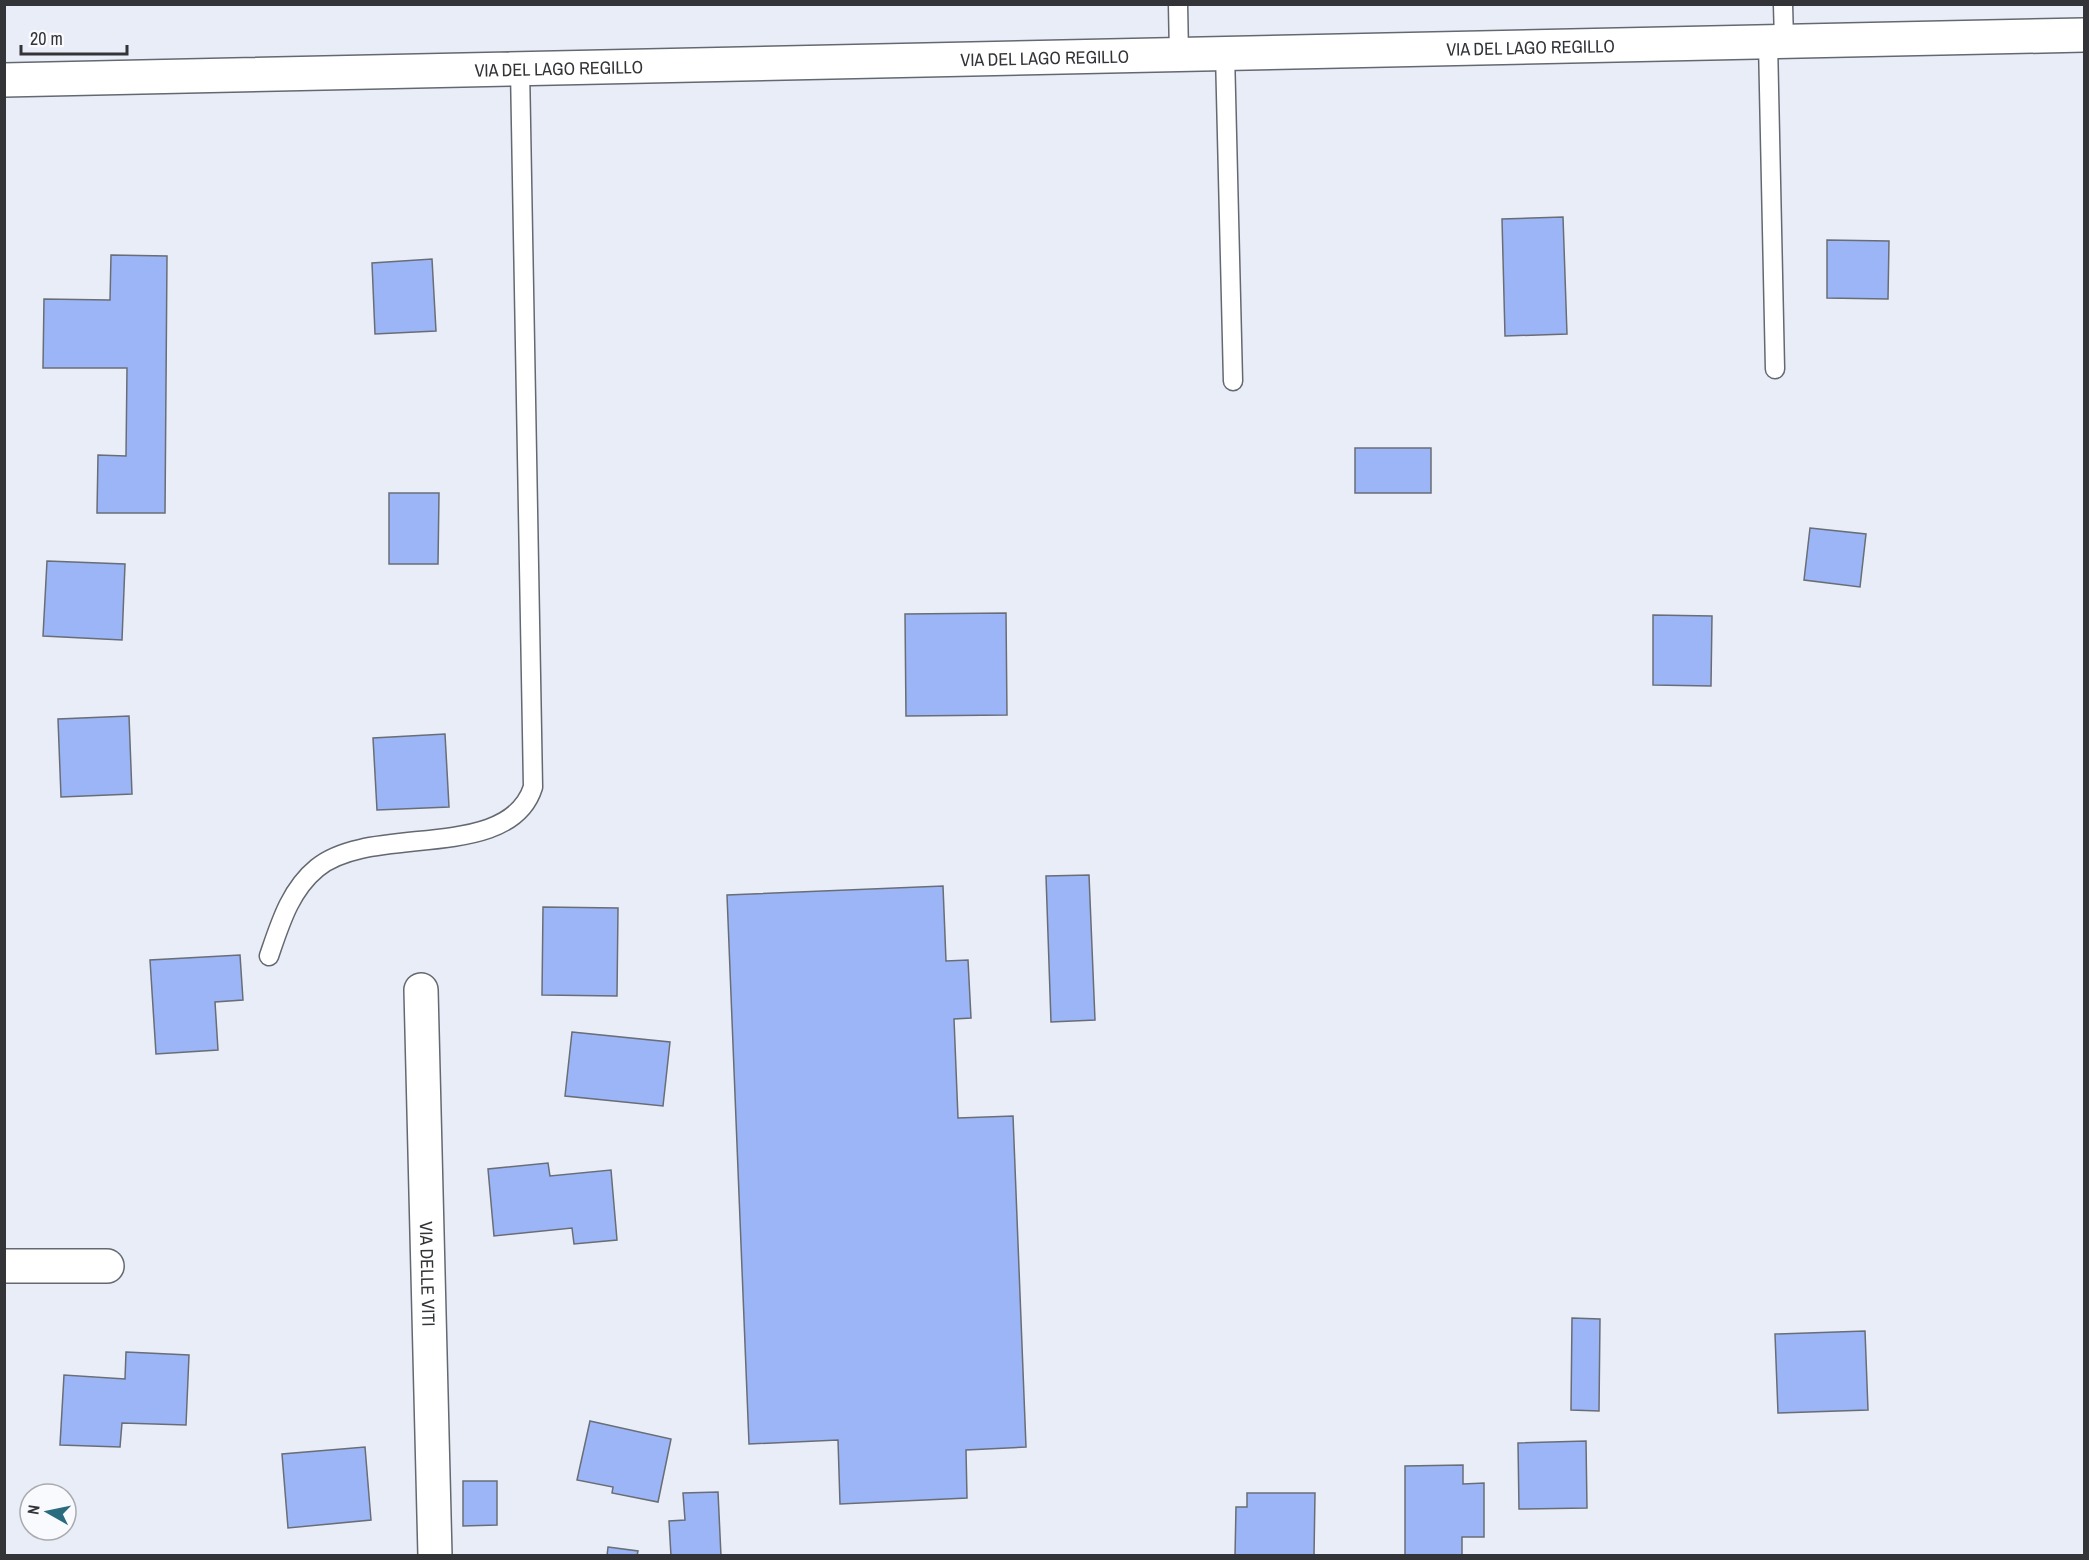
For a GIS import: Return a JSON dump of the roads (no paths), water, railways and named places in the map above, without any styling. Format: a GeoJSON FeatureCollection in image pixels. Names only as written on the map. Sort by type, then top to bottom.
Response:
{"type":"FeatureCollection","features":[{"type":"Feature","properties":{"kind":"street","name":"VIA DEL LAGO REGILLO"},"geometry":{"type":"LineString","coordinates":[[4,80],[2085,35]]}},
{"type":"Feature","properties":{"kind":"street","name":"VIA DELLE VITI"},"geometry":{"type":"LineString","coordinates":[[421,990],[435,1556]]}},
{"type":"Feature","properties":{"kind":"street"},"geometry":{"type":"LineString","coordinates":[[4,1266],[107,1266]]}},
{"type":"Feature","properties":{"kind":"lane"},"geometry":{"type":"LineString","coordinates":[[1178,4],[1179,55]]}},
{"type":"Feature","properties":{"kind":"lane"},"geometry":{"type":"LineString","coordinates":[[1775,369],[1776,42],[1783,4]]}},
{"type":"Feature","properties":{"kind":"lane"},"geometry":{"type":"LineString","coordinates":[[1225,53],[1233,381]]}},
{"type":"Feature","properties":{"kind":"lane"},"geometry":{"type":"LineString","coordinates":[[269,956],[289,904],[318,867],[353,851],[489,829],[520,812],[533,787],[520,68]]}}]}
